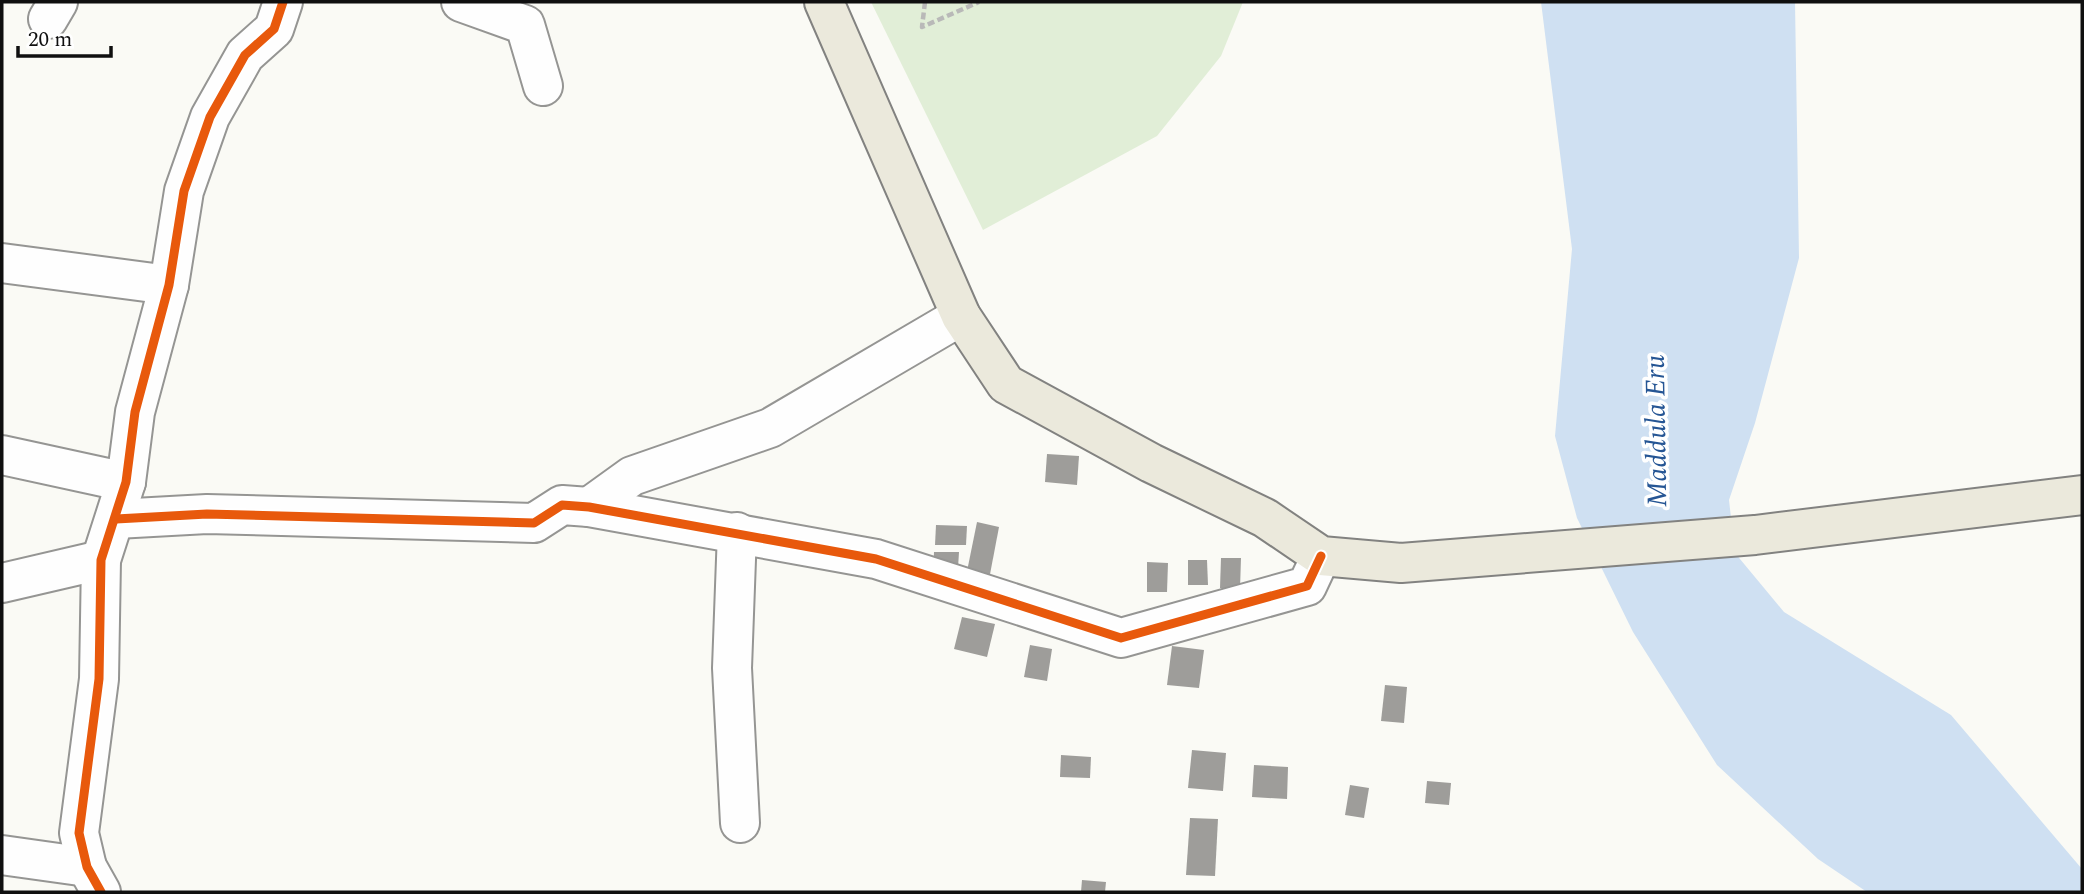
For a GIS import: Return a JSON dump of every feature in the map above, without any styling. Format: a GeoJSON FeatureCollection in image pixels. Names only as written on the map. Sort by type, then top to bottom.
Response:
{"type":"FeatureCollection","features":[{"type":"Feature","properties":{"kind":"main road"},"geometry":{"type":"LineString","coordinates":[[824,2],[961,316],[1006,384],[1152,463],[1265,518],[1321,556],[1401,563],[1755,535],[2082,495]]}},
{"type":"Feature","properties":{"kind":"street"},"geometry":{"type":"LineString","coordinates":[[94,880],[79,833],[99,679],[101,560],[126,482],[135,412],[169,285],[184,191],[210,117],[245,55],[274,29],[284,2]]}},
{"type":"Feature","properties":{"kind":"street"},"geometry":{"type":"LineString","coordinates":[[461,2],[525,25],[542,86]]}},
{"type":"Feature","properties":{"kind":"street"},"geometry":{"type":"LineString","coordinates":[[2,263],[169,285]]}},
{"type":"Feature","properties":{"kind":"street"},"geometry":{"type":"LineString","coordinates":[[589,507],[632,476],[770,428],[961,316]]}},
{"type":"Feature","properties":{"kind":"street"},"geometry":{"type":"LineString","coordinates":[[2,456],[126,482]]}},
{"type":"Feature","properties":{"kind":"street"},"geometry":{"type":"LineString","coordinates":[[116,519],[207,514],[534,523],[562,505],[589,507],[876,559],[1121,638],[1307,586],[1321,556]]}},
{"type":"Feature","properties":{"kind":"street"},"geometry":{"type":"LineString","coordinates":[[737,532],[732,668],[740,823]]}},
{"type":"Feature","properties":{"kind":"street"},"geometry":{"type":"LineString","coordinates":[[2,583],[101,560]]}},
{"type":"Feature","properties":{"kind":"street"},"geometry":{"type":"LineString","coordinates":[[2,855],[94,880]]}},
{"type":"Feature","properties":{"kind":"path"},"geometry":{"type":"LineString","coordinates":[[925,2],[922,27],[979,2]]}},
{"type":"Feature","properties":{"kind":"green space"},"geometry":{"type":"Polygon","coordinates":[[[871,2],[1243,2],[1221,56],[1157,136],[983,230],[871,2]]]}},
{"type":"Feature","properties":{"kind":"water","name":"Maddula Eru"},"geometry":{"type":"Polygon","coordinates":[[[1541,2],[1795,2],[1799,258],[1755,423],[1729,500],[1735,553],[1784,612],[1951,715],[2082,869],[2082,892],[1867,892],[1818,859],[1717,765],[1633,632],[1577,518],[1555,436],[1572,249],[1541,2]]]}},
{"type":"Feature","properties":{"kind":"building"},"geometry":{"type":"Polygon","coordinates":[[[1047,454],[1079,456],[1077,485],[1045,482],[1047,454]]]}},
{"type":"Feature","properties":{"kind":"building"},"geometry":{"type":"Polygon","coordinates":[[[977,522],[999,527],[987,590],[964,586],[977,522]]]}},
{"type":"Feature","properties":{"kind":"building"},"geometry":{"type":"Polygon","coordinates":[[[936,525],[967,526],[966,545],[935,545],[936,525]]]}},
{"type":"Feature","properties":{"kind":"building"},"geometry":{"type":"Polygon","coordinates":[[[934,552],[959,552],[957,584],[933,583],[934,552]]]}},
{"type":"Feature","properties":{"kind":"building"},"geometry":{"type":"Polygon","coordinates":[[[1221,558],[1241,558],[1240,589],[1220,588],[1221,558]]]}},
{"type":"Feature","properties":{"kind":"building"},"geometry":{"type":"Polygon","coordinates":[[[1188,560],[1207,560],[1208,585],[1188,585],[1188,560]]]}},
{"type":"Feature","properties":{"kind":"building"},"geometry":{"type":"Polygon","coordinates":[[[1147,562],[1168,563],[1167,592],[1147,592],[1147,562]]]}},
{"type":"Feature","properties":{"kind":"building"},"geometry":{"type":"Polygon","coordinates":[[[962,617],[995,624],[987,657],[954,649],[962,617]]]}},
{"type":"Feature","properties":{"kind":"building"},"geometry":{"type":"Polygon","coordinates":[[[1030,645],[1052,649],[1047,681],[1024,677],[1030,645]]]}},
{"type":"Feature","properties":{"kind":"building"},"geometry":{"type":"Polygon","coordinates":[[[1172,646],[1204,650],[1199,688],[1167,685],[1172,646]]]}},
{"type":"Feature","properties":{"kind":"building"},"geometry":{"type":"Polygon","coordinates":[[[1385,685],[1407,687],[1404,723],[1381,721],[1385,685]]]}},
{"type":"Feature","properties":{"kind":"building"},"geometry":{"type":"Polygon","coordinates":[[[1192,750],[1226,753],[1223,791],[1188,788],[1192,750]]]}},
{"type":"Feature","properties":{"kind":"building"},"geometry":{"type":"Polygon","coordinates":[[[1061,755],[1091,757],[1090,778],[1060,777],[1061,755]]]}},
{"type":"Feature","properties":{"kind":"building"},"geometry":{"type":"Polygon","coordinates":[[[1254,765],[1288,767],[1287,799],[1252,797],[1254,765]]]}},
{"type":"Feature","properties":{"kind":"building"},"geometry":{"type":"Polygon","coordinates":[[[1427,781],[1451,783],[1449,805],[1425,803],[1427,781]]]}},
{"type":"Feature","properties":{"kind":"building"},"geometry":{"type":"Polygon","coordinates":[[[1350,785],[1369,788],[1364,818],[1345,815],[1350,785]]]}},
{"type":"Feature","properties":{"kind":"building"},"geometry":{"type":"Polygon","coordinates":[[[1190,818],[1218,819],[1215,876],[1186,875],[1190,818]]]}},
{"type":"Feature","properties":{"kind":"building"},"geometry":{"type":"Polygon","coordinates":[[[1082,880],[1106,882],[1105,892],[1081,892],[1082,880]]]}},
{"type":"Feature","properties":{"kind":"cycle path"},"geometry":{"type":"LineString","coordinates":[[101,892],[87,867],[79,833],[99,679],[101,560],[126,482],[135,412],[169,285],[184,191],[210,117],[245,55],[274,29],[283,2]]}},
{"type":"Feature","properties":{"kind":"cycle path"},"geometry":{"type":"LineString","coordinates":[[116,519],[207,514],[534,523],[562,505],[589,507],[876,559],[1121,638],[1307,586],[1321,556]]}}]}
